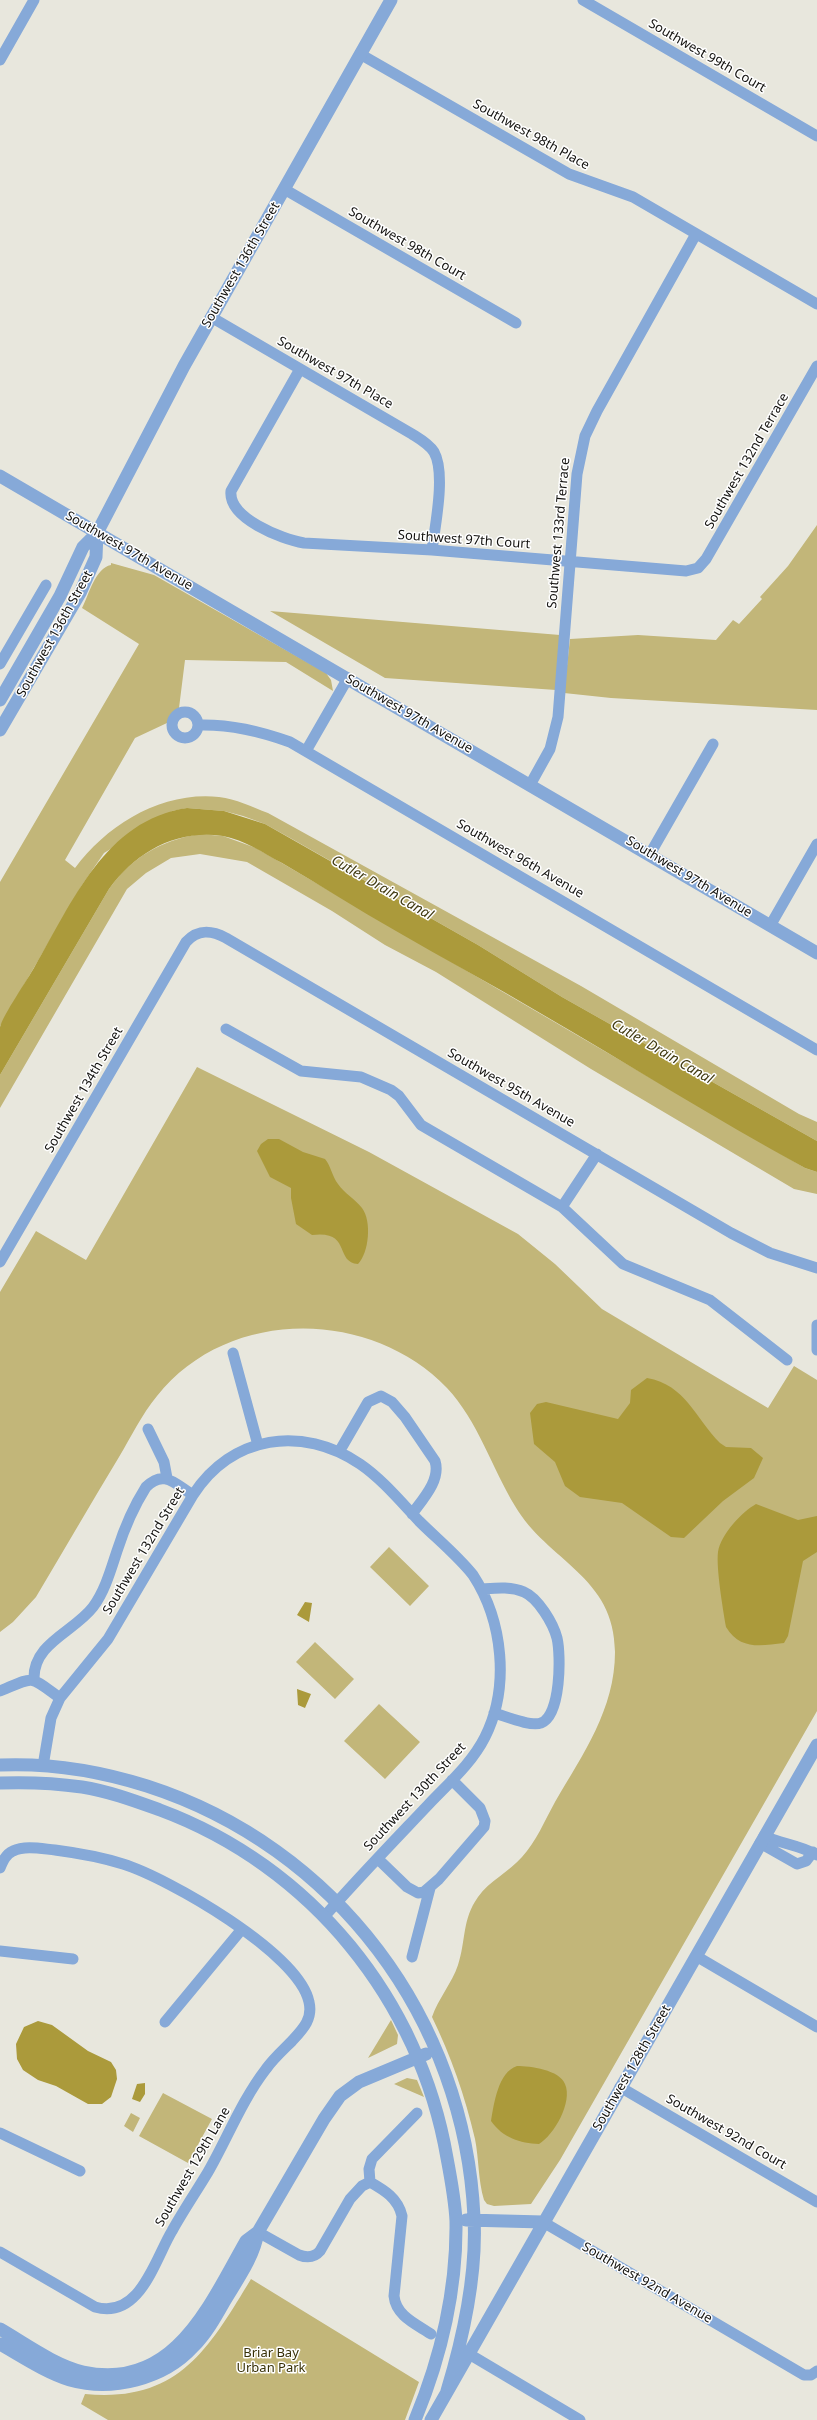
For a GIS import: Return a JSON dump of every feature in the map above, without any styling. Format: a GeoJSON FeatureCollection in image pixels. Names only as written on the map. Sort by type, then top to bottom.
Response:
{"type":"FeatureCollection","features":[{"type":"Feature","properties":{"kind":"street"},"geometry":{"type":"LineString","coordinates":[[0,60],[34,0]]}},
{"type":"Feature","properties":{"kind":"street","name":"Southwest 136th Street"},"geometry":{"type":"LineString","coordinates":[[0,700],[60,596],[83,547],[97,533],[211,317],[391,0]]}},
{"type":"Feature","properties":{"kind":"street","name":"Southwest 99th Court"},"geometry":{"type":"LineString","coordinates":[[583,0],[817,136]]}},
{"type":"Feature","properties":{"kind":"street","name":"Southwest 98th Place"},"geometry":{"type":"LineString","coordinates":[[360,54],[568,174],[622,191],[817,304]]}},
{"type":"Feature","properties":{"kind":"street","name":"Southwest 98th Court"},"geometry":{"type":"LineString","coordinates":[[284,189],[516,323]]}},
{"type":"Feature","properties":{"kind":"street","name":"Southwest 133rd Terrace"},"geometry":{"type":"LineString","coordinates":[[530,785],[547,755],[556,731],[579,460],[586,432],[696,234]]}},
{"type":"Feature","properties":{"kind":"street","name":"Southwest 97th Place"},"geometry":{"type":"LineString","coordinates":[[211,317],[419,439],[430,447],[438,462],[439,486],[432,550]]}},
{"type":"Feature","properties":{"kind":"street","name":"Southwest 132nd Terrace"},"geometry":{"type":"LineString","coordinates":[[698,568],[713,548],[817,366]]}},
{"type":"Feature","properties":{"kind":"street","name":"Southwest 97th Court"},"geometry":{"type":"LineString","coordinates":[[300,369],[234,484],[231,497],[235,508],[251,521],[278,535],[295,541],[432,550],[682,571],[698,568]]}},
{"type":"Feature","properties":{"kind":"street","name":"Southwest 97th Avenue"},"geometry":{"type":"LineString","coordinates":[[0,476],[650,854],[817,953]]}},
{"type":"Feature","properties":{"kind":"street","name":"Southwest 136th Street"},"geometry":{"type":"LineString","coordinates":[[0,730],[80,593],[96,557],[97,533]]}},
{"type":"Feature","properties":{"kind":"street"},"geometry":{"type":"LineString","coordinates":[[0,664],[46,585]]}},
{"type":"Feature","properties":{"kind":"street"},"geometry":{"type":"LineString","coordinates":[[306,751],[348,678]]}},
{"type":"Feature","properties":{"kind":"street","name":"Southwest 96th Avenue"},"geometry":{"type":"LineString","coordinates":[[198,725],[234,727],[259,732],[290,742],[817,1050]]}},
{"type":"Feature","properties":{"kind":"street"},"geometry":{"type":"LineString","coordinates":[[650,854],[713,744]]}},
{"type":"Feature","properties":{"kind":"street"},"geometry":{"type":"LineString","coordinates":[[770,926],[817,844]]}},
{"type":"Feature","properties":{"kind":"street","name":"Southwest 95th Avenue"},"geometry":{"type":"LineString","coordinates":[[194,935],[210,931],[226,938],[762,1250],[817,1268]]}},
{"type":"Feature","properties":{"kind":"street","name":"Southwest 134th Street"},"geometry":{"type":"LineString","coordinates":[[0,1262],[181,949],[194,935]]}},
{"type":"Feature","properties":{"kind":"street"},"geometry":{"type":"LineString","coordinates":[[226,1029],[301,1071],[361,1077],[391,1090],[421,1125],[562,1207],[623,1264],[710,1300],[787,1360]]}},
{"type":"Feature","properties":{"kind":"street"},"geometry":{"type":"LineString","coordinates":[[562,1207],[597,1154]]}},
{"type":"Feature","properties":{"kind":"street"},"geometry":{"type":"LineString","coordinates":[[817,1325],[817,1350]]}},
{"type":"Feature","properties":{"kind":"street"},"geometry":{"type":"LineString","coordinates":[[233,1352],[258,1445]]}},
{"type":"Feature","properties":{"kind":"street"},"geometry":{"type":"LineString","coordinates":[[339,1452],[368,1402],[381,1396],[392,1402],[435,1461],[437,1469],[430,1489],[412,1514]]}},
{"type":"Feature","properties":{"kind":"street"},"geometry":{"type":"LineString","coordinates":[[148,1429],[164,1462],[166,1478]]}},
{"type":"Feature","properties":{"kind":"street","name":"Southwest 132nd Street"},"geometry":{"type":"LineString","coordinates":[[43,1766],[49,1726],[60,1698],[108,1639],[193,1495],[206,1478],[222,1464],[240,1452],[276,1440],[291,1440],[316,1444],[339,1452],[362,1466],[412,1514]]}},
{"type":"Feature","properties":{"kind":"street"},"geometry":{"type":"LineString","coordinates":[[34,1679],[34,1668],[39,1656],[54,1641],[82,1618],[96,1602],[146,1487],[157,1478],[166,1478],[193,1495]]}},
{"type":"Feature","properties":{"kind":"street","name":"Southwest 130th Street"},"geometry":{"type":"LineString","coordinates":[[324,1917],[452,1780],[477,1750],[490,1727],[494,1713],[499,1683],[498,1639],[492,1614],[482,1589],[464,1564],[412,1514]]}},
{"type":"Feature","properties":{"kind":"street"},"geometry":{"type":"LineString","coordinates":[[482,1589],[512,1588],[530,1595],[550,1622],[558,1643],[559,1680],[549,1717],[545,1721],[535,1724],[494,1713]]}},
{"type":"Feature","properties":{"kind":"street"},"geometry":{"type":"LineString","coordinates":[[0,1690],[26,1680],[34,1679],[60,1698]]}},
{"type":"Feature","properties":{"kind":"street","name":"Southwest 128th Street"},"geometry":{"type":"LineString","coordinates":[[431,2420],[762,1840],[816,1751]]}},
{"type":"Feature","properties":{"kind":"street"},"geometry":{"type":"LineString","coordinates":[[0,1765],[43,1766],[86,1771],[126,1779],[189,1801],[205,1808],[261,1840],[303,1870],[337,1902],[363,1930],[388,1962],[412,2000],[437,2051],[460,2122],[471,2178],[474,2221]]}},
{"type":"Feature","properties":{"kind":"street"},"geometry":{"type":"LineString","coordinates":[[378,1858],[412,1891],[424,1892],[430,1888],[484,1827],[485,1820],[480,1808],[452,1780]]}},
{"type":"Feature","properties":{"kind":"street"},"geometry":{"type":"LineString","coordinates":[[0,1783],[42,1782],[84,1787],[137,1801],[182,1818],[245,1853],[280,1877],[324,1917],[370,1970],[394,2008],[419,2057],[441,2123],[456,2220],[454,2271],[446,2321],[435,2368],[415,2420]]}},
{"type":"Feature","properties":{"kind":"street"},"geometry":{"type":"LineString","coordinates":[[182,1818],[189,1801]]}},
{"type":"Feature","properties":{"kind":"street"},"geometry":{"type":"LineString","coordinates":[[197,1826],[205,1808]]}},
{"type":"Feature","properties":{"kind":"street"},"geometry":{"type":"LineString","coordinates":[[762,1840],[798,1864],[806,1861],[815,1854]]}},
{"type":"Feature","properties":{"kind":"street"},"geometry":{"type":"LineString","coordinates":[[762,1840],[815,1854]]}},
{"type":"Feature","properties":{"kind":"street"},"geometry":{"type":"LineString","coordinates":[[2,1864],[9,1853],[16,1850],[40,1849],[74,1853],[122,1864],[143,1872],[209,1906],[242,1929],[165,2022]]}},
{"type":"Feature","properties":{"kind":"street"},"geometry":{"type":"LineString","coordinates":[[412,1957],[430,1888]]}},
{"type":"Feature","properties":{"kind":"street","name":"Southwest 129th Lane"},"geometry":{"type":"LineString","coordinates":[[0,2252],[92,2305],[105,2308],[118,2307],[135,2296],[144,2286],[168,2237],[226,2140],[259,2079],[269,2064],[302,2030],[309,2019],[309,1999],[302,1986],[282,1963],[242,1929]]}},
{"type":"Feature","properties":{"kind":"street"},"geometry":{"type":"LineString","coordinates":[[0,1951],[73,1959]]}},
{"type":"Feature","properties":{"kind":"street"},"geometry":{"type":"LineString","coordinates":[[696,1956],[817,2027]]}},
{"type":"Feature","properties":{"kind":"street"},"geometry":{"type":"LineString","coordinates":[[0,2344],[48,2371],[70,2379],[98,2384],[125,2382],[146,2376],[169,2366],[199,2341],[213,2320],[256,2247],[258,2232],[324,2119],[340,2096],[359,2082],[437,2051]]}},
{"type":"Feature","properties":{"kind":"street","name":"Southwest 92nd Court"},"geometry":{"type":"LineString","coordinates":[[620,2087],[817,2202]]}},
{"type":"Feature","properties":{"kind":"street"},"geometry":{"type":"LineString","coordinates":[[370,2182],[369,2169],[372,2159],[418,2112]]}},
{"type":"Feature","properties":{"kind":"street"},"geometry":{"type":"LineString","coordinates":[[0,2134],[80,2171]]}},
{"type":"Feature","properties":{"kind":"street"},"geometry":{"type":"LineString","coordinates":[[258,2232],[299,2255],[306,2257],[316,2255],[353,2195],[370,2182]]}},
{"type":"Feature","properties":{"kind":"street"},"geometry":{"type":"LineString","coordinates":[[370,2182],[391,2196],[399,2206],[402,2216],[394,2296],[395,2305],[402,2315],[431,2334]]}},
{"type":"Feature","properties":{"kind":"street","name":"Southwest 92nd Avenue"},"geometry":{"type":"LineString","coordinates":[[456,2220],[543,2222],[804,2375],[814,2373]]}},
{"type":"Feature","properties":{"kind":"street","name":"Southwest 128th Street"},"geometry":{"type":"LineString","coordinates":[[447,2391],[462,2332],[469,2292],[474,2221]]}},
{"type":"Feature","properties":{"kind":"street"},"geometry":{"type":"LineString","coordinates":[[0,2329],[42,2353],[83,2372],[118,2373],[145,2366],[172,2352],[190,2336],[205,2314],[246,2241],[258,2232]]}},
{"type":"Feature","properties":{"kind":"street"},"geometry":{"type":"LineString","coordinates":[[469,2354],[580,2420]]}},
{"type":"Feature","properties":{"kind":"green space"},"geometry":{"type":"Polygon","coordinates":[[[817,525],[817,710],[611,698],[564,693],[570,639],[638,635],[716,640],[733,620],[739,624],[762,599],[760,597],[788,566],[817,525]]]}},
{"type":"Feature","properties":{"kind":"green space"},"geometry":{"type":"Polygon","coordinates":[[[111,563],[154,575],[326,673],[331,680],[333,691],[286,662],[185,660],[179,708],[170,715],[167,723],[135,738],[65,860],[75,868],[88,852],[103,838],[138,814],[157,805],[177,799],[198,797],[219,797],[244,804],[268,813],[581,986],[799,1114],[817,1122],[817,1141],[562,997],[478,945],[292,839],[265,824],[224,811],[187,808],[172,811],[104,853],[82,885],[0,1026],[0,882],[139,644],[82,608],[97,576],[105,567],[111,565],[111,563]]]}},
{"type":"Feature","properties":{"kind":"green space"},"geometry":{"type":"Polygon","coordinates":[[[270,611],[560,635],[556,690],[385,678],[270,611]]]}},
{"type":"Feature","properties":{"kind":"green space"},"geometry":{"type":"Polygon","coordinates":[[[199,834],[223,836],[256,848],[805,1168],[817,1172],[817,1194],[794,1189],[591,1069],[436,972],[385,945],[332,911],[247,862],[200,854],[171,858],[146,873],[127,889],[0,1108],[0,1075],[109,889],[127,868],[148,852],[172,841],[199,834]]]}},
{"type":"Feature","properties":{"kind":"green space"},"geometry":{"type":"Polygon","coordinates":[[[197,1067],[369,1152],[518,1234],[555,1264],[602,1309],[768,1408],[794,1366],[817,1380],[817,1711],[560,2160],[531,2204],[494,2206],[487,2204],[484,2200],[475,2139],[467,2107],[457,2076],[432,2017],[458,1965],[469,1914],[473,1905],[483,1891],[517,1862],[532,1845],[596,1730],[610,1693],[614,1673],[615,1652],[612,1626],[604,1605],[592,1587],[577,1571],[528,1525],[515,1506],[476,1430],[458,1401],[447,1388],[415,1362],[379,1343],[340,1332],[300,1329],[260,1333],[221,1346],[187,1367],[157,1396],[146,1410],[36,1597],[13,1622],[0,1632],[0,1292],[36,1231],[86,1260],[197,1067]]]}},
{"type":"Feature","properties":{"kind":"green space"},"geometry":{"type":"Polygon","coordinates":[[[389,1547],[429,1586],[410,1606],[370,1567],[389,1547]]]}},
{"type":"Feature","properties":{"kind":"green space"},"geometry":{"type":"Polygon","coordinates":[[[315,1642],[354,1679],[335,1699],[296,1662],[315,1642]]]}},
{"type":"Feature","properties":{"kind":"green space"},"geometry":{"type":"Polygon","coordinates":[[[379,1704],[420,1742],[385,1779],[344,1741],[379,1704]]]}},
{"type":"Feature","properties":{"kind":"green space"},"geometry":{"type":"Polygon","coordinates":[[[391,2020],[398,2035],[397,2044],[368,2058],[391,2020]]]}},
{"type":"Feature","properties":{"kind":"green space"},"geometry":{"type":"Polygon","coordinates":[[[407,2078],[417,2080],[424,2097],[394,2084],[407,2078]]]}},
{"type":"Feature","properties":{"kind":"green space"},"geometry":{"type":"Polygon","coordinates":[[[163,2093],[212,2119],[188,2163],[139,2136],[163,2093]]]}},
{"type":"Feature","properties":{"kind":"green space"},"geometry":{"type":"Polygon","coordinates":[[[131,2113],[140,2118],[133,2132],[124,2126],[131,2113]]]}},
{"type":"Feature","properties":{"kind":"green space","name":"Briar Bay Urban Park"},"geometry":{"type":"Polygon","coordinates":[[[251,2279],[419,2382],[405,2420],[108,2420],[81,2404],[85,2394],[117,2394],[145,2390],[168,2380],[188,2366],[205,2348],[221,2327],[251,2279]]]}},
{"type":"Feature","properties":{"kind":"shaded area"},"geometry":{"type":"Polygon","coordinates":[[[187,808],[224,811],[265,824],[478,945],[562,997],[817,1141],[817,1172],[805,1168],[738,1130],[522,1003],[381,923],[261,851],[239,840],[223,836],[189,836],[173,840],[158,846],[145,854],[120,876],[109,889],[0,1075],[0,1027],[2,1021],[78,891],[94,868],[113,847],[134,829],[158,816],[187,808]]]}},
{"type":"Feature","properties":{"kind":"shaded area"},"geometry":{"type":"Polygon","coordinates":[[[268,1139],[279,1139],[303,1152],[325,1159],[338,1184],[362,1208],[367,1221],[368,1237],[365,1252],[358,1264],[351,1262],[346,1258],[338,1241],[333,1237],[312,1235],[296,1224],[291,1198],[291,1188],[270,1177],[257,1151],[261,1144],[268,1139]]]}},
{"type":"Feature","properties":{"kind":"shaded area"},"geometry":{"type":"Polygon","coordinates":[[[647,1378],[660,1382],[681,1395],[720,1443],[726,1447],[751,1448],[763,1458],[754,1478],[723,1501],[684,1538],[671,1537],[622,1503],[580,1497],[565,1486],[555,1462],[534,1444],[530,1413],[537,1404],[546,1402],[618,1419],[630,1403],[631,1390],[647,1378]]]}},
{"type":"Feature","properties":{"kind":"shaded area"},"geometry":{"type":"Polygon","coordinates":[[[756,1504],[798,1520],[817,1516],[817,1552],[803,1561],[788,1636],[784,1643],[751,1645],[738,1640],[726,1627],[719,1578],[718,1552],[723,1538],[733,1524],[756,1504]]]}},
{"type":"Feature","properties":{"kind":"shaded area"},"geometry":{"type":"Polygon","coordinates":[[[305,1602],[312,1603],[309,1622],[297,1615],[305,1602]]]}},
{"type":"Feature","properties":{"kind":"shaded area"},"geometry":{"type":"Polygon","coordinates":[[[297,1689],[311,1694],[305,1708],[298,1705],[297,1689]]]}},
{"type":"Feature","properties":{"kind":"shaded area"},"geometry":{"type":"Polygon","coordinates":[[[38,2021],[52,2025],[88,2051],[111,2062],[116,2070],[117,2079],[111,2097],[102,2104],[88,2104],[56,2086],[38,2080],[23,2070],[17,2059],[16,2044],[24,2027],[38,2021]]]}},
{"type":"Feature","properties":{"kind":"shaded area"},"geometry":{"type":"Polygon","coordinates":[[[517,2066],[537,2068],[557,2075],[562,2079],[567,2091],[561,2117],[551,2133],[539,2144],[519,2141],[512,2138],[501,2132],[491,2121],[501,2082],[511,2069],[517,2066]]]}},
{"type":"Feature","properties":{"kind":"shaded area"},"geometry":{"type":"Polygon","coordinates":[[[145,2083],[145,2094],[140,2102],[132,2099],[137,2084],[145,2083]]]}},
{"type":"Feature","properties":{"kind":"water label","name":"Cutler Drain Canal"},"geometry":{"type":"Point","coordinates":[382,888]}},
{"type":"Feature","properties":{"kind":"water label","name":"Cutler Drain Canal"},"geometry":{"type":"Point","coordinates":[662,1052]}}]}
